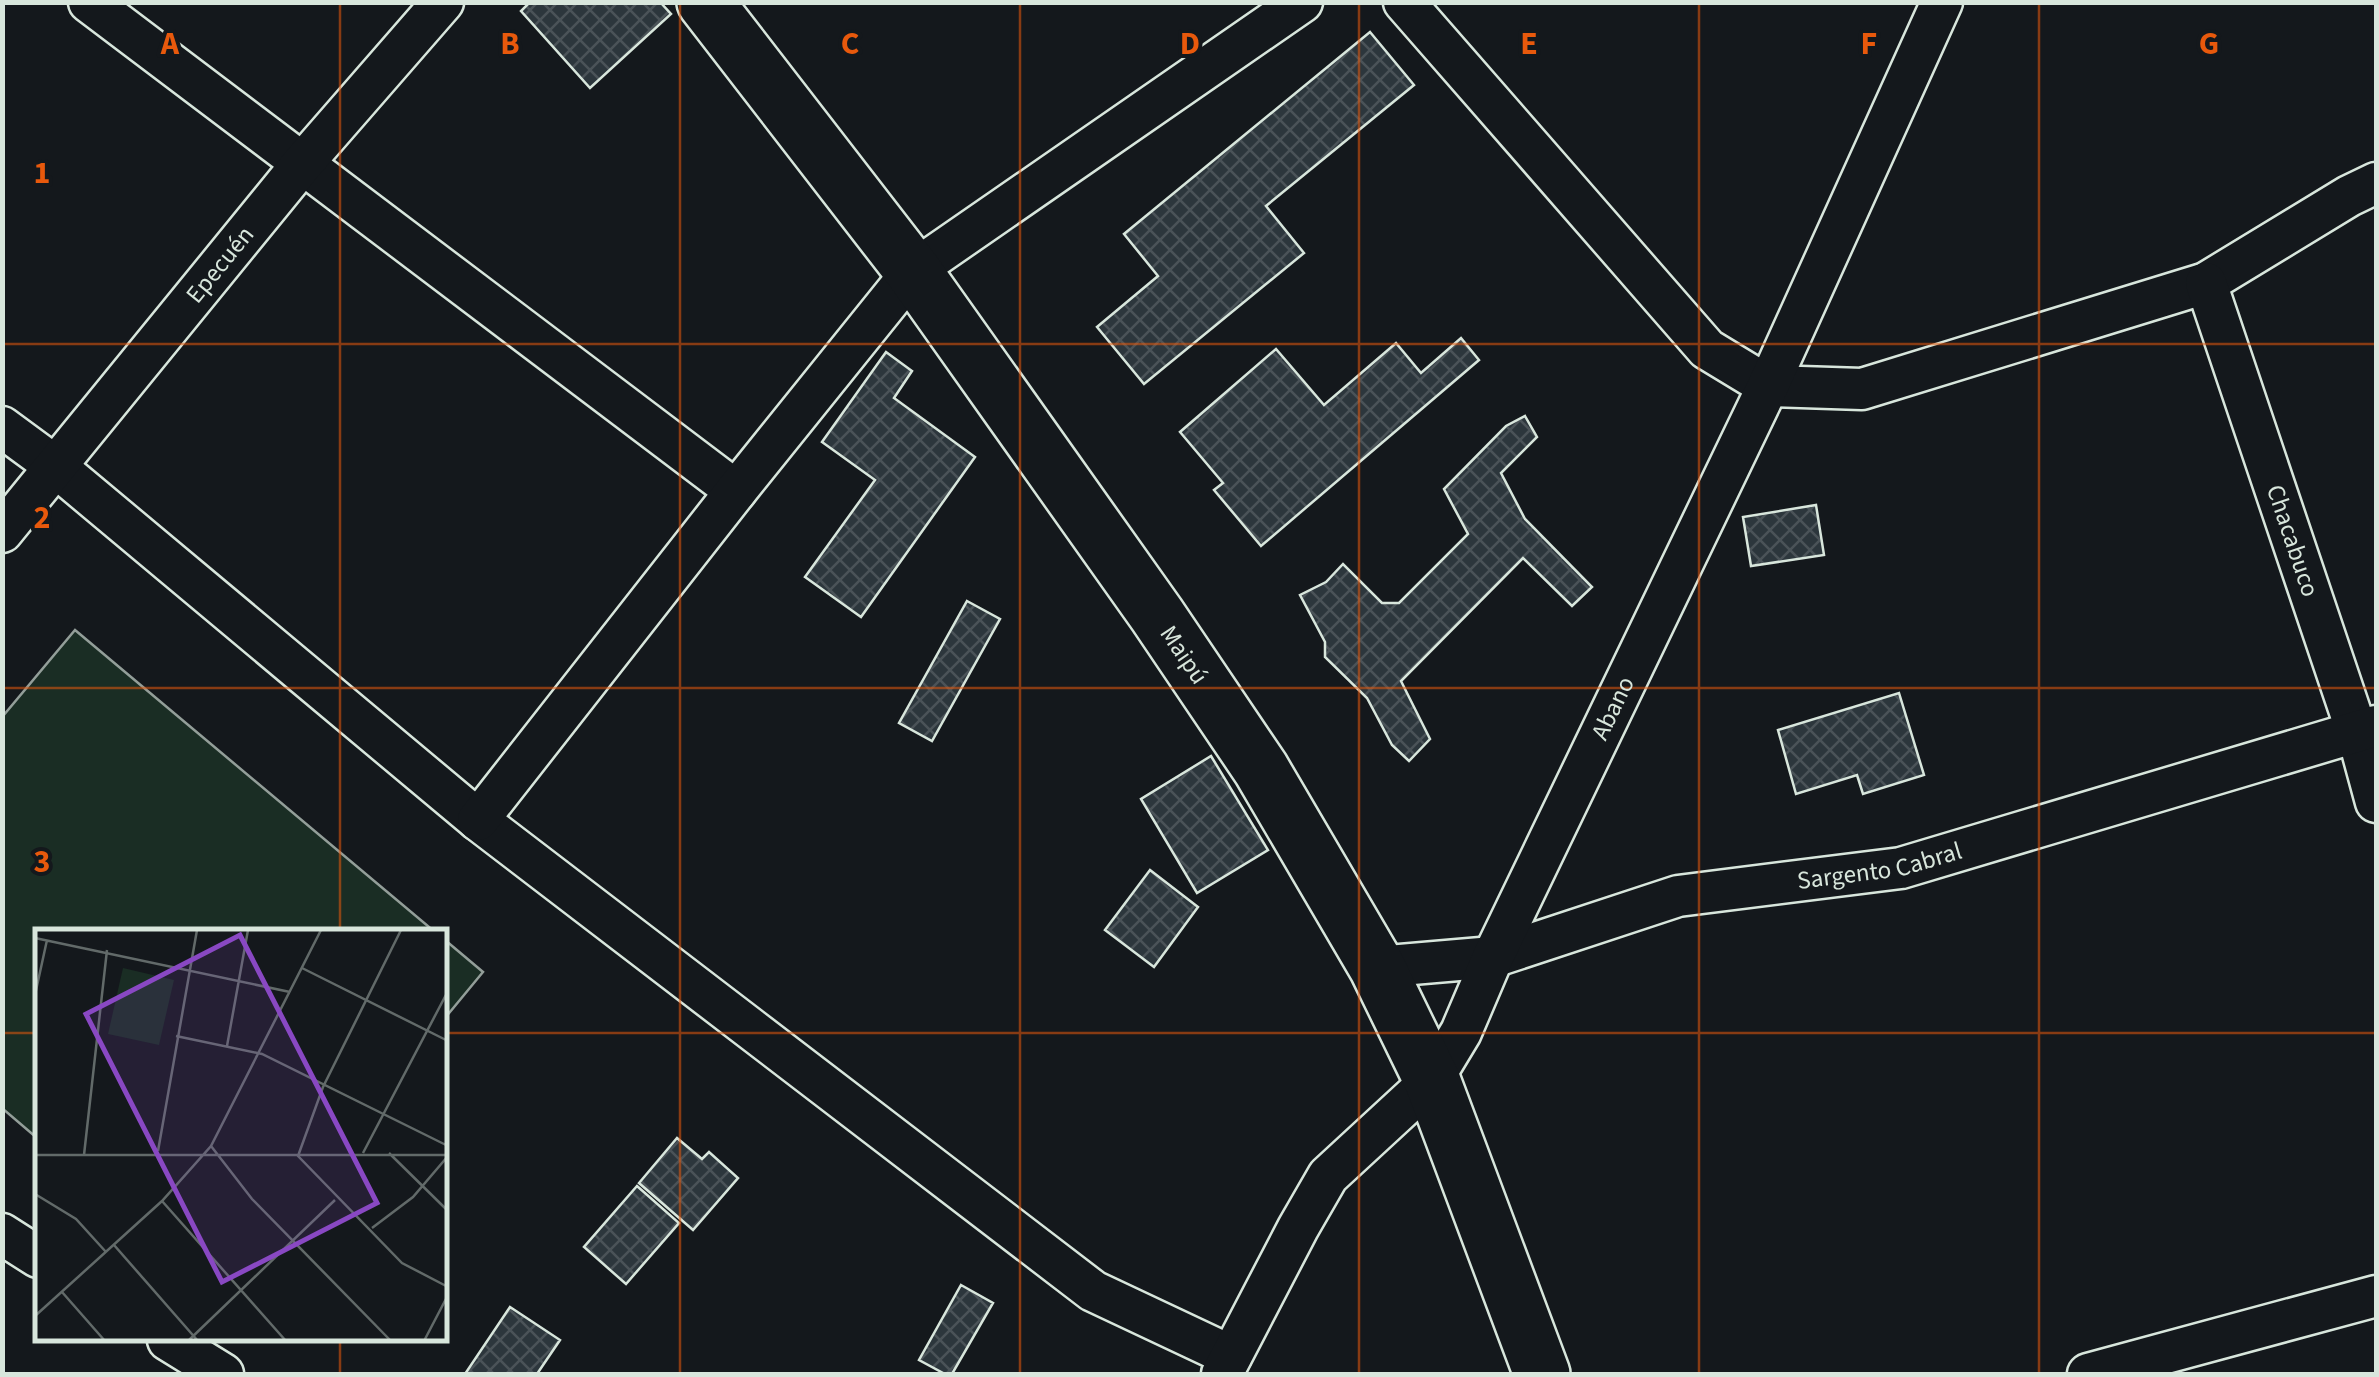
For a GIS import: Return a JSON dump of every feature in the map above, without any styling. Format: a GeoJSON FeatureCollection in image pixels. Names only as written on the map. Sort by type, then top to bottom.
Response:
{"type":"FeatureCollection","features":[{"type":"Feature","properties":{"kind":"main road","name":"Maipú"},"geometry":{"type":"LineString","coordinates":[[705,2],[914,271],[1240,738],[1377,967],[1432,1080],[1542,1374]]}},
{"type":"Feature","properties":{"kind":"street"},"geometry":{"type":"LineString","coordinates":[[89,2],[736,491]]}},
{"type":"Feature","properties":{"kind":"street","name":"Epecuén"},"geometry":{"type":"LineString","coordinates":[[2,532],[302,164],[443,2]]}},
{"type":"Feature","properties":{"kind":"street"},"geometry":{"type":"LineString","coordinates":[[478,820],[914,271],[1302,2]]}},
{"type":"Feature","properties":{"kind":"street"},"geometry":{"type":"LineString","coordinates":[[1404,2],[1707,350],[1768,386],[1862,389],[2206,282],[2376,182]]}},
{"type":"Feature","properties":{"kind":"street","name":"Abano"},"geometry":{"type":"LineString","coordinates":[[1227,1365],[1328,1176],[1432,1080],[1461,1032],[1493,957],[1768,386],[1942,2]]}},
{"type":"Feature","properties":{"kind":"street","name":"Chacabuco"},"geometry":{"type":"LineString","coordinates":[[2206,282],[2367,729],[2376,802]]}},
{"type":"Feature","properties":{"kind":"street"},"geometry":{"type":"LineString","coordinates":[[2,427],[56,466],[478,820],[1092,1291],[1227,1365]]}},
{"type":"Feature","properties":{"kind":"street","name":"Sargento Cabral"},"geometry":{"type":"LineString","coordinates":[[1377,967],[1493,957],[1678,896],[1901,868],[2367,729]]}},
{"type":"Feature","properties":{"kind":"street"},"geometry":{"type":"LineString","coordinates":[[2,1234],[35,1255]]}},
{"type":"Feature","properties":{"kind":"street"},"geometry":{"type":"LineString","coordinates":[[2088,1374],[2376,1296]]}},
{"type":"Feature","properties":{"kind":"street"},"geometry":{"type":"LineString","coordinates":[[171,1342],[223,1374]]}},
{"type":"Feature","properties":{"kind":"green space"},"geometry":{"type":"Polygon","coordinates":[[[75,630],[431,929],[35,929],[35,1136],[3,1109],[3,716],[75,630]]]}},
{"type":"Feature","properties":{"kind":"green space"},"geometry":{"type":"Polygon","coordinates":[[[448,943],[483,972],[448,1014],[448,943]]]}},
{"type":"Feature","properties":{"kind":"building"},"geometry":{"type":"Polygon","coordinates":[[[530,2],[660,2],[671,14],[590,88],[521,11],[530,2]]]}},
{"type":"Feature","properties":{"kind":"building"},"geometry":{"type":"Polygon","coordinates":[[[1370,32],[1414,85],[1266,206],[1304,253],[1144,384],[1097,327],[1158,276],[1124,234],[1370,32]]]}},
{"type":"Feature","properties":{"kind":"building"},"geometry":{"type":"Polygon","coordinates":[[[1461,338],[1479,360],[1261,546],[1214,490],[1223,483],[1180,432],[1276,349],[1324,405],[1396,343],[1421,373],[1461,338]]]}},
{"type":"Feature","properties":{"kind":"building"},"geometry":{"type":"Polygon","coordinates":[[[886,352],[912,371],[894,398],[975,457],[861,617],[805,577],[875,480],[822,442],[886,352]]]}},
{"type":"Feature","properties":{"kind":"building"},"geometry":{"type":"Polygon","coordinates":[[[1525,416],[1537,437],[1501,473],[1525,519],[1592,587],[1572,606],[1523,558],[1401,681],[1430,739],[1409,761],[1392,745],[1367,698],[1325,657],[1325,642],[1300,595],[1326,582],[1343,564],[1382,603],[1399,603],[1468,534],[1444,489],[1506,426],[1525,416]]]}},
{"type":"Feature","properties":{"kind":"building"},"geometry":{"type":"Polygon","coordinates":[[[1816,505],[1824,555],[1751,566],[1743,517],[1816,505]]]}},
{"type":"Feature","properties":{"kind":"building"},"geometry":{"type":"Polygon","coordinates":[[[967,601],[1000,619],[932,741],[899,723],[967,601]]]}},
{"type":"Feature","properties":{"kind":"building"},"geometry":{"type":"Polygon","coordinates":[[[1899,693],[1924,775],[1863,794],[1857,775],[1796,794],[1778,730],[1899,693]]]}},
{"type":"Feature","properties":{"kind":"building"},"geometry":{"type":"Polygon","coordinates":[[[1211,756],[1268,850],[1197,893],[1141,799],[1211,756]]]}},
{"type":"Feature","properties":{"kind":"building"},"geometry":{"type":"Polygon","coordinates":[[[1150,870],[1198,907],[1154,967],[1105,930],[1150,870]]]}},
{"type":"Feature","properties":{"kind":"building"},"geometry":{"type":"Polygon","coordinates":[[[677,1138],[702,1159],[709,1152],[738,1178],[693,1230],[639,1183],[677,1138]]]}},
{"type":"Feature","properties":{"kind":"building"},"geometry":{"type":"Polygon","coordinates":[[[637,1186],[679,1223],[626,1284],[584,1247],[637,1186]]]}},
{"type":"Feature","properties":{"kind":"building"},"geometry":{"type":"Polygon","coordinates":[[[961,1285],[993,1303],[952,1374],[945,1374],[919,1360],[961,1285]]]}},
{"type":"Feature","properties":{"kind":"building"},"geometry":{"type":"Polygon","coordinates":[[[510,1307],[560,1340],[537,1374],[465,1374],[510,1307]]]}}]}
